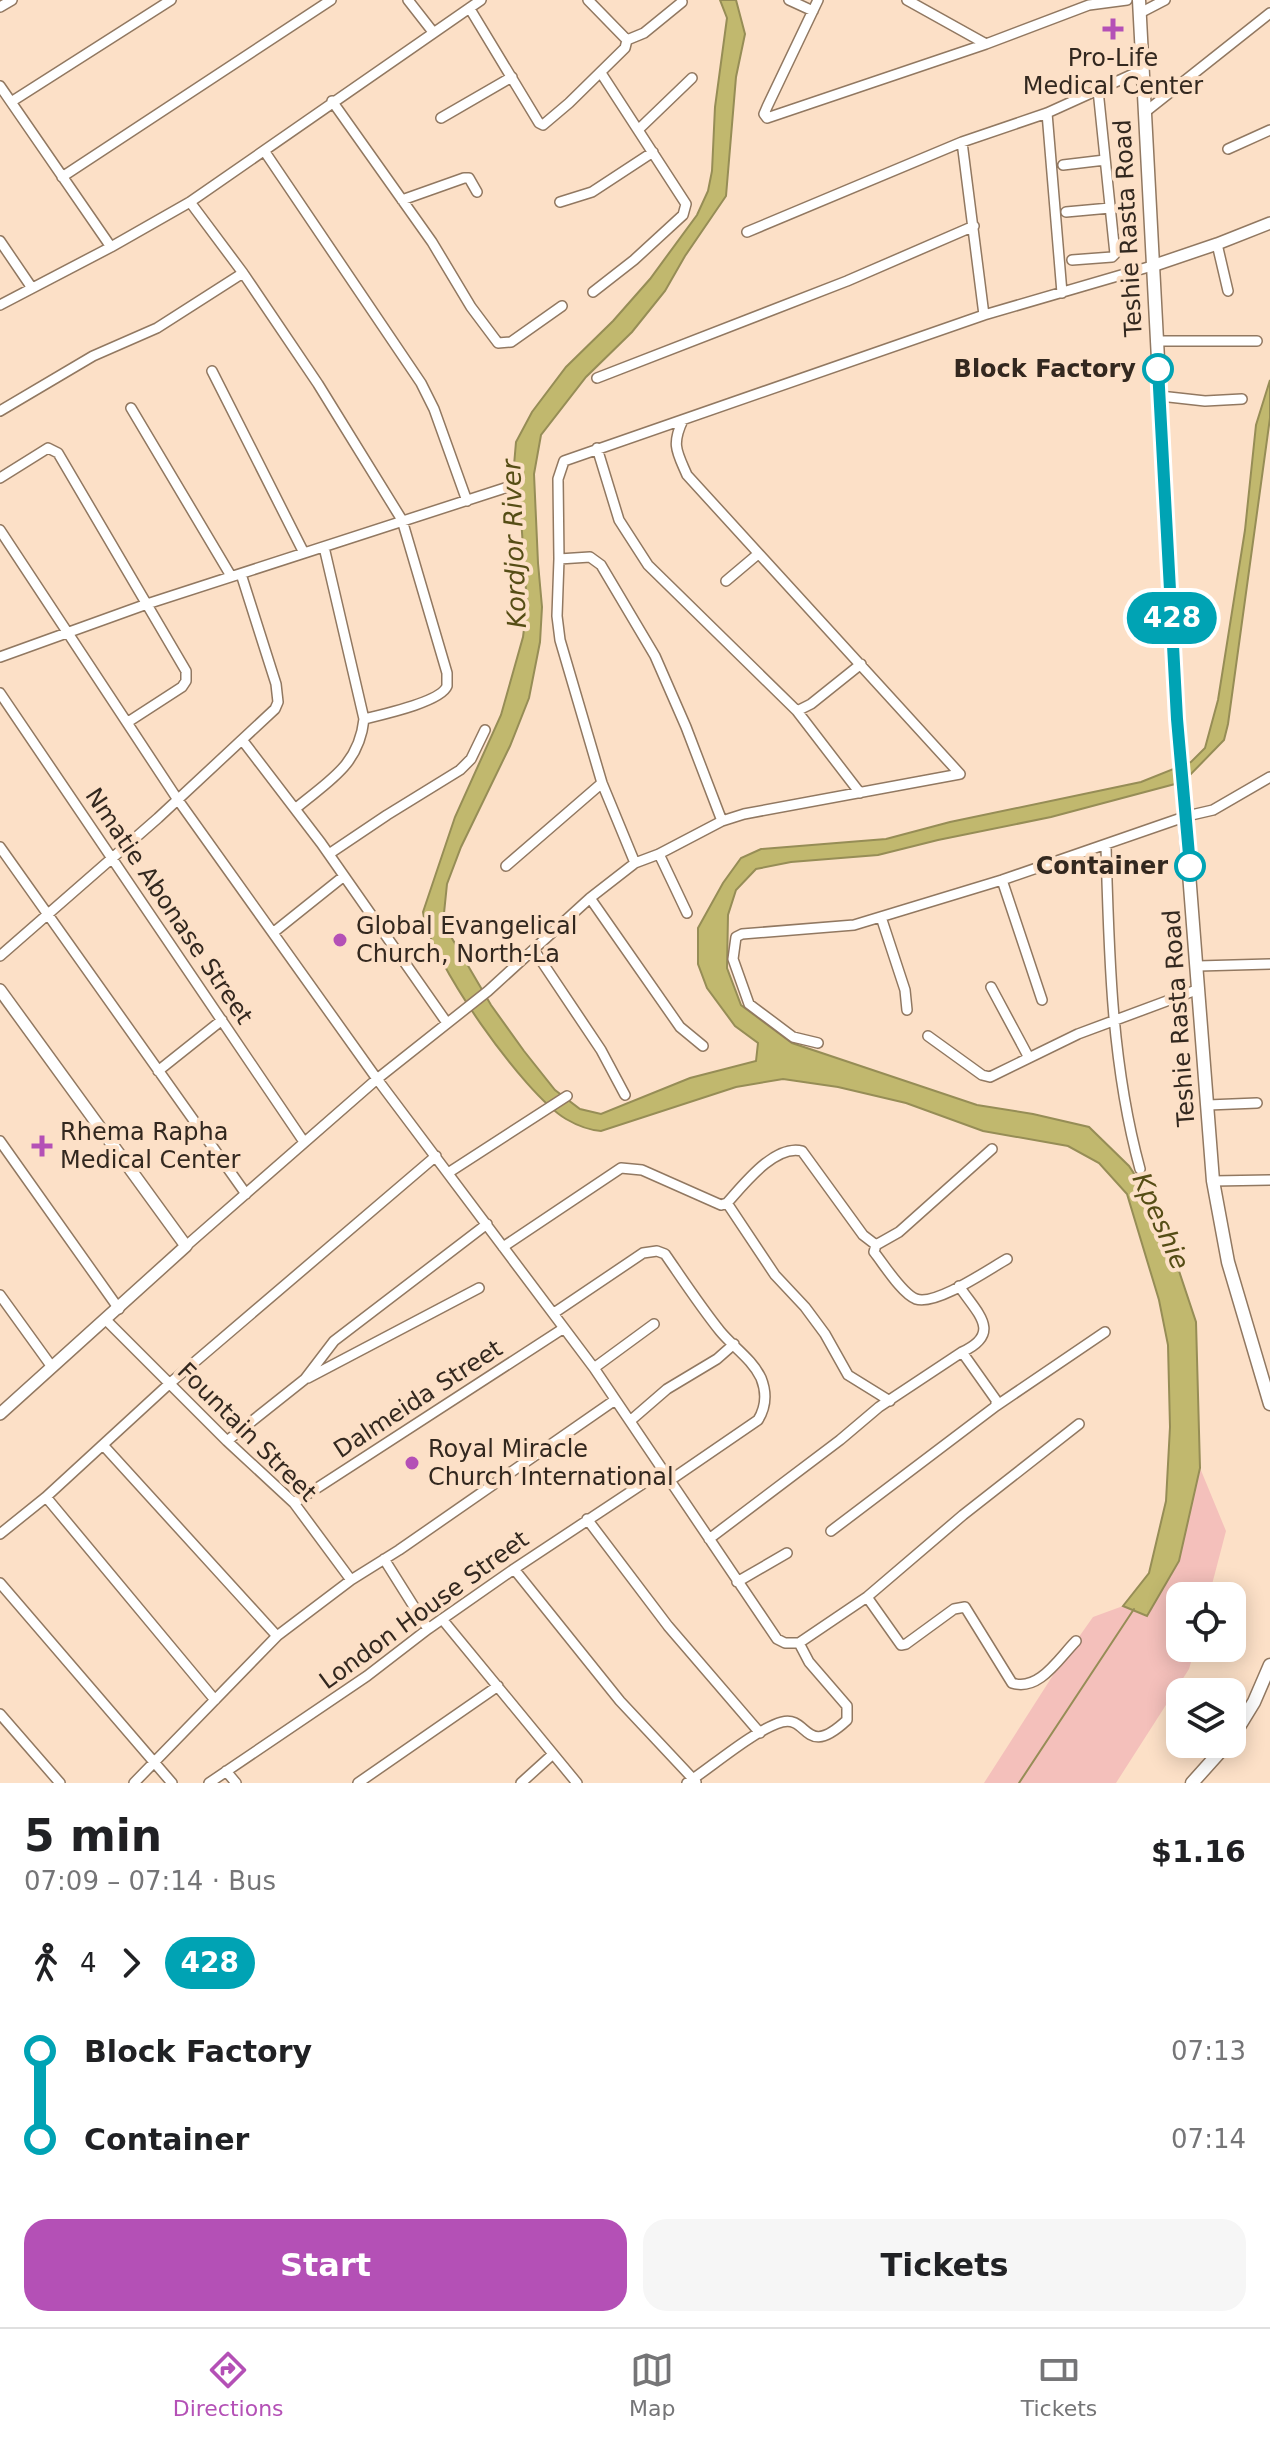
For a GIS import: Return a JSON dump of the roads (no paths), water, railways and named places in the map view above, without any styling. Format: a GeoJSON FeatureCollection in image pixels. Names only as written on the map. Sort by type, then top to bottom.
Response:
{"type":"FeatureCollection","features":[{"type":"Feature","properties":{"kind":"main road","name":"Teshie Rasta Road"},"geometry":{"type":"LineString","coordinates":[[1139,6],[1183,781],[1213,1181],[1228,1262],[1270,1404]]}},
{"type":"Feature","properties":{"kind":"main road"},"geometry":{"type":"LineString","coordinates":[[1246,1715],[1270,1665]]}},
{"type":"Feature","properties":{"kind":"main road"},"geometry":{"type":"LineString","coordinates":[[1192,1783],[1214,1758]]}},
{"type":"Feature","properties":{"kind":"street"},"geometry":{"type":"LineString","coordinates":[[0,7],[12,0]]}},
{"type":"Feature","properties":{"kind":"street"},"geometry":{"type":"LineString","coordinates":[[11,102],[171,0]]}},
{"type":"Feature","properties":{"kind":"street"},"geometry":{"type":"LineString","coordinates":[[62,177],[331,0]]}},
{"type":"Feature","properties":{"kind":"street"},"geometry":{"type":"LineString","coordinates":[[408,0],[433,32]]}},
{"type":"Feature","properties":{"kind":"street"},"geometry":{"type":"LineString","coordinates":[[0,305],[190,202],[481,0]]}},
{"type":"Feature","properties":{"kind":"street"},"geometry":{"type":"LineString","coordinates":[[588,0],[627,40]]}},
{"type":"Feature","properties":{"kind":"street"},"geometry":{"type":"LineString","coordinates":[[789,0],[813,11]]}},
{"type":"Feature","properties":{"kind":"street"},"geometry":{"type":"LineString","coordinates":[[818,0],[767,107],[764,114],[767,118],[986,44],[1086,2],[1127,0]]}},
{"type":"Feature","properties":{"kind":"street"},"geometry":{"type":"LineString","coordinates":[[907,0],[986,44]]}},
{"type":"Feature","properties":{"kind":"street"},"geometry":{"type":"LineString","coordinates":[[1139,6],[1165,0]]}},
{"type":"Feature","properties":{"kind":"street"},"geometry":{"type":"LineString","coordinates":[[627,40],[644,33],[682,2]]}},
{"type":"Feature","properties":{"kind":"street"},"geometry":{"type":"LineString","coordinates":[[470,9],[543,125],[601,73],[625,48],[627,40]]}},
{"type":"Feature","properties":{"kind":"street"},"geometry":{"type":"LineString","coordinates":[[1144,113],[1270,13]]}},
{"type":"Feature","properties":{"kind":"street"},"geometry":{"type":"LineString","coordinates":[[747,232],[962,142],[1047,113],[1142,70]]}},
{"type":"Feature","properties":{"kind":"street"},"geometry":{"type":"LineString","coordinates":[[593,292],[683,215],[686,204],[601,73]]}},
{"type":"Feature","properties":{"kind":"street"},"geometry":{"type":"LineString","coordinates":[[441,118],[512,77]]}},
{"type":"Feature","properties":{"kind":"street"},"geometry":{"type":"LineString","coordinates":[[639,129],[692,78]]}},
{"type":"Feature","properties":{"kind":"street"},"geometry":{"type":"LineString","coordinates":[[0,86],[111,247]]}},
{"type":"Feature","properties":{"kind":"street"},"geometry":{"type":"LineString","coordinates":[[1072,260],[1114,256],[1098,90]]}},
{"type":"Feature","properties":{"kind":"street"},"geometry":{"type":"LineString","coordinates":[[332,101],[498,343],[511,342],[562,306]]}},
{"type":"Feature","properties":{"kind":"street"},"geometry":{"type":"LineString","coordinates":[[1047,113],[1062,293]]}},
{"type":"Feature","properties":{"kind":"street"},"geometry":{"type":"LineString","coordinates":[[1228,149],[1270,130]]}},
{"type":"Feature","properties":{"kind":"street"},"geometry":{"type":"LineString","coordinates":[[962,142],[984,315]]}},
{"type":"Feature","properties":{"kind":"street"},"geometry":{"type":"LineString","coordinates":[[265,152],[421,383],[434,409],[467,501]]}},
{"type":"Feature","properties":{"kind":"street"},"geometry":{"type":"LineString","coordinates":[[560,202],[592,192],[653,152]]}},
{"type":"Feature","properties":{"kind":"street"},"geometry":{"type":"LineString","coordinates":[[1063,165],[1105,160]]}},
{"type":"Feature","properties":{"kind":"street"},"geometry":{"type":"LineString","coordinates":[[402,200],[464,178],[469,178],[477,192]]}},
{"type":"Feature","properties":{"kind":"street"},"geometry":{"type":"LineString","coordinates":[[190,202],[243,273],[318,384],[402,520],[447,673],[447,685],[441,694],[422,703],[364,719]]}},
{"type":"Feature","properties":{"kind":"street"},"geometry":{"type":"LineString","coordinates":[[1066,212],[1110,208]]}},
{"type":"Feature","properties":{"kind":"street"},"geometry":{"type":"LineString","coordinates":[[635,863],[602,783],[560,640],[557,616],[560,471],[564,461],[984,315],[1152,266],[1270,223]]}},
{"type":"Feature","properties":{"kind":"street"},"geometry":{"type":"LineString","coordinates":[[597,378],[847,281],[974,226]]}},
{"type":"Feature","properties":{"kind":"street"},"geometry":{"type":"LineString","coordinates":[[0,241],[32,288]]}},
{"type":"Feature","properties":{"kind":"street"},"geometry":{"type":"LineString","coordinates":[[1217,244],[1228,291]]}},
{"type":"Feature","properties":{"kind":"street"},"geometry":{"type":"LineString","coordinates":[[0,411],[93,356],[157,328],[243,273]]}},
{"type":"Feature","properties":{"kind":"street"},"geometry":{"type":"LineString","coordinates":[[1156,341],[1257,341]]}},
{"type":"Feature","properties":{"kind":"street"},"geometry":{"type":"LineString","coordinates":[[212,371],[304,553]]}},
{"type":"Feature","properties":{"kind":"street"},"geometry":{"type":"LineString","coordinates":[[1160,396],[1205,401],[1242,399]]}},
{"type":"Feature","properties":{"kind":"street"},"geometry":{"type":"LineString","coordinates":[[0,956],[243,741],[275,709],[279,693],[236,575],[131,408]]}},
{"type":"Feature","properties":{"kind":"street"},"geometry":{"type":"LineString","coordinates":[[0,1414],[304,1142],[488,991],[590,898],[635,863],[722,821],[744,814],[960,774],[687,475],[676,454],[676,435],[683,420]]}},
{"type":"Feature","properties":{"kind":"street"},"geometry":{"type":"LineString","coordinates":[[0,478],[48,448],[58,453],[186,671],[186,681],[182,687],[128,722]]}},
{"type":"Feature","properties":{"kind":"street"},"geometry":{"type":"LineString","coordinates":[[597,448],[619,520],[640,554],[797,711],[860,793]]}},
{"type":"Feature","properties":{"kind":"street"},"geometry":{"type":"LineString","coordinates":[[0,657],[147,604],[508,487]]}},
{"type":"Feature","properties":{"kind":"street"},"geometry":{"type":"LineString","coordinates":[[0,530],[178,800],[377,1079],[594,1368],[777,1639],[785,1643],[799,1643],[867,1597],[963,1515],[1079,1424]]}},
{"type":"Feature","properties":{"kind":"street"},"geometry":{"type":"LineString","coordinates":[[295,809],[345,767],[356,753],[364,719],[324,547]]}},
{"type":"Feature","properties":{"kind":"street"},"geometry":{"type":"LineString","coordinates":[[726,581],[758,554]]}},
{"type":"Feature","properties":{"kind":"street"},"geometry":{"type":"LineString","coordinates":[[559,559],[590,557],[601,565],[655,656],[722,821]]}},
{"type":"Feature","properties":{"kind":"street"},"geometry":{"type":"LineString","coordinates":[[797,711],[811,704],[861,664]]}},
{"type":"Feature","properties":{"kind":"street","name":"Nmatie Abonase Street"},"geometry":{"type":"LineString","coordinates":[[0,693],[304,1142]]}},
{"type":"Feature","properties":{"kind":"street"},"geometry":{"type":"LineString","coordinates":[[329,854],[460,770],[471,759],[485,730]]}},
{"type":"Feature","properties":{"kind":"street"},"geometry":{"type":"LineString","coordinates":[[243,741],[329,854],[447,1023]]}},
{"type":"Feature","properties":{"kind":"street"},"geometry":{"type":"LineString","coordinates":[[818,1043],[793,1037],[749,1004],[733,959],[736,937],[854,925],[881,917],[1213,810],[1270,777]]}},
{"type":"Feature","properties":{"kind":"street"},"geometry":{"type":"LineString","coordinates":[[506,866],[602,783]]}},
{"type":"Feature","properties":{"kind":"street"},"geometry":{"type":"LineString","coordinates":[[1106,846],[1109,979],[1130,1133],[1140,1169]]}},
{"type":"Feature","properties":{"kind":"street"},"geometry":{"type":"LineString","coordinates":[[0,847],[246,1194]]}},
{"type":"Feature","properties":{"kind":"street"},"geometry":{"type":"LineString","coordinates":[[659,854],[687,913]]}},
{"type":"Feature","properties":{"kind":"street"},"geometry":{"type":"LineString","coordinates":[[274,932],[344,876]]}},
{"type":"Feature","properties":{"kind":"street"},"geometry":{"type":"LineString","coordinates":[[1002,880],[1042,1000]]}},
{"type":"Feature","properties":{"kind":"street"},"geometry":{"type":"LineString","coordinates":[[590,898],[680,1027],[703,1046]]}},
{"type":"Feature","properties":{"kind":"street"},"geometry":{"type":"LineString","coordinates":[[881,917],[905,990],[907,1010]]}},
{"type":"Feature","properties":{"kind":"street"},"geometry":{"type":"LineString","coordinates":[[534,950],[601,1050],[625,1095]]}},
{"type":"Feature","properties":{"kind":"street"},"geometry":{"type":"LineString","coordinates":[[1198,966],[1270,964]]}},
{"type":"Feature","properties":{"kind":"street"},"geometry":{"type":"LineString","coordinates":[[991,987],[1028,1056]]}},
{"type":"Feature","properties":{"kind":"street"},"geometry":{"type":"LineString","coordinates":[[928,1036],[990,1077],[1028,1056],[1199,989]]}},
{"type":"Feature","properties":{"kind":"street"},"geometry":{"type":"LineString","coordinates":[[0,990],[186,1246]]}},
{"type":"Feature","properties":{"kind":"street"},"geometry":{"type":"LineString","coordinates":[[158,1071],[222,1020]]}},
{"type":"Feature","properties":{"kind":"street"},"geometry":{"type":"LineString","coordinates":[[448,1173],[567,1096]]}},
{"type":"Feature","properties":{"kind":"street"},"geometry":{"type":"LineString","coordinates":[[1208,1105],[1257,1103]]}},
{"type":"Feature","properties":{"kind":"street"},"geometry":{"type":"LineString","coordinates":[[0,1141],[119,1309]]}},
{"type":"Feature","properties":{"kind":"street"},"geometry":{"type":"LineString","coordinates":[[503,1247],[621,1168],[636,1168],[717,1204],[727,1203],[774,1155],[791,1148],[802,1151],[863,1235],[876,1245]]}},
{"type":"Feature","properties":{"kind":"street"},"geometry":{"type":"LineString","coordinates":[[992,1149],[899,1232],[876,1245],[874,1252],[908,1294],[917,1300],[928,1300],[959,1286],[1007,1259]]}},
{"type":"Feature","properties":{"kind":"street"},"geometry":{"type":"LineString","coordinates":[[0,1534],[46,1497],[169,1384],[436,1156]]}},
{"type":"Feature","properties":{"kind":"street"},"geometry":{"type":"LineString","coordinates":[[1213,1181],[1270,1180]]}},
{"type":"Feature","properties":{"kind":"street"},"geometry":{"type":"LineString","coordinates":[[727,1203],[775,1275],[825,1334],[848,1375],[890,1401]]}},
{"type":"Feature","properties":{"kind":"street"},"geometry":{"type":"LineString","coordinates":[[305,1379],[334,1341],[487,1224]]}},
{"type":"Feature","properties":{"kind":"street"},"geometry":{"type":"LineString","coordinates":[[554,1313],[643,1253],[657,1251],[665,1254],[694,1296],[760,1377],[765,1399],[764,1411],[758,1420],[669,1481]]}},
{"type":"Feature","properties":{"kind":"street"},"geometry":{"type":"LineString","coordinates":[[709,1539],[890,1401],[977,1345],[985,1331],[982,1321],[959,1286]]}},
{"type":"Feature","properties":{"kind":"street"},"geometry":{"type":"LineString","coordinates":[[227,1441],[305,1379],[479,1288]]}},
{"type":"Feature","properties":{"kind":"street"},"geometry":{"type":"LineString","coordinates":[[0,1297],[52,1367]]}},
{"type":"Feature","properties":{"kind":"street","name":"Fountain Street"},"geometry":{"type":"LineString","coordinates":[[106,1320],[294,1503],[351,1580]]}},
{"type":"Feature","properties":{"kind":"street"},"geometry":{"type":"LineString","coordinates":[[594,1368],[654,1324]]}},
{"type":"Feature","properties":{"kind":"street","name":"Dalmeida Street"},"geometry":{"type":"LineString","coordinates":[[294,1503],[564,1328]]}},
{"type":"Feature","properties":{"kind":"street"},"geometry":{"type":"LineString","coordinates":[[831,1531],[996,1406],[1105,1332]]}},
{"type":"Feature","properties":{"kind":"street"},"geometry":{"type":"LineString","coordinates":[[630,1421],[667,1389],[717,1359],[734,1344]]}},
{"type":"Feature","properties":{"kind":"street"},"geometry":{"type":"LineString","coordinates":[[962,1352],[996,1400],[996,1406]]}},
{"type":"Feature","properties":{"kind":"street"},"geometry":{"type":"LineString","coordinates":[[134,1783],[277,1636],[351,1580],[615,1400]]}},
{"type":"Feature","properties":{"kind":"street"},"geometry":{"type":"LineString","coordinates":[[103,1445],[277,1636]]}},
{"type":"Feature","properties":{"kind":"street","name":"London House Street"},"geometry":{"type":"LineString","coordinates":[[209,1783],[367,1676],[514,1569],[662,1471]]}},
{"type":"Feature","properties":{"kind":"street"},"geometry":{"type":"LineString","coordinates":[[46,1497],[215,1700]]}},
{"type":"Feature","properties":{"kind":"street"},"geometry":{"type":"LineString","coordinates":[[587,1519],[668,1626],[760,1733]]}},
{"type":"Feature","properties":{"kind":"street"},"geometry":{"type":"LineString","coordinates":[[737,1582],[787,1553]]}},
{"type":"Feature","properties":{"kind":"street"},"geometry":{"type":"LineString","coordinates":[[384,1559],[428,1629]]}},
{"type":"Feature","properties":{"kind":"street"},"geometry":{"type":"LineString","coordinates":[[514,1569],[620,1701],[692,1782],[760,1733],[788,1721],[821,1738],[830,1736],[847,1720],[847,1706],[809,1662],[799,1643]]}},
{"type":"Feature","properties":{"kind":"street"},"geometry":{"type":"LineString","coordinates":[[0,1583],[172,1783]]}},
{"type":"Feature","properties":{"kind":"street"},"geometry":{"type":"LineString","coordinates":[[867,1597],[901,1645],[954,1609],[965,1607],[1012,1683],[1019,1685],[1027,1686],[1037,1681],[1076,1641]]}},
{"type":"Feature","properties":{"kind":"street"},"geometry":{"type":"LineString","coordinates":[[442,1619],[577,1783]]}},
{"type":"Feature","properties":{"kind":"street"},"geometry":{"type":"LineString","coordinates":[[358,1783],[498,1686]]}},
{"type":"Feature","properties":{"kind":"street"},"geometry":{"type":"LineString","coordinates":[[0,1714],[60,1783]]}},
{"type":"Feature","properties":{"kind":"street"},"geometry":{"type":"LineString","coordinates":[[521,1783],[553,1754]]}},
{"type":"Feature","properties":{"kind":"street"},"geometry":{"type":"LineString","coordinates":[[226,1771],[236,1783]]}},
{"type":"Feature","properties":{"kind":"waterway","name":"Kpeshie"},"geometry":{"type":"LineString","coordinates":[[1019,1783],[1134,1609]]}},
{"type":"Feature","properties":{"kind":"place","name":"Pro-Life Medical Center"},"geometry":{"type":"Point","coordinates":[1113,29]}},
{"type":"Feature","properties":{"kind":"place","name":"Block Factory"},"geometry":{"type":"Point","coordinates":[1158,369]}},
{"type":"Feature","properties":{"kind":"place","name":"Container"},"geometry":{"type":"Point","coordinates":[1190,866]}},
{"type":"Feature","properties":{"kind":"place","name":"Global Evangelical Church, North-La"},"geometry":{"type":"Point","coordinates":[340,940]}},
{"type":"Feature","properties":{"kind":"place","name":"Rhema Rapha Medical Center"},"geometry":{"type":"Point","coordinates":[42,1146]}},
{"type":"Feature","properties":{"kind":"place","name":"Royal Miracle Church International"},"geometry":{"type":"Point","coordinates":[412,1463]}},
{"type":"Feature","properties":{"kind":"water label","name":"Kordjor River"},"geometry":{"type":"Point","coordinates":[514,544]}}]}
